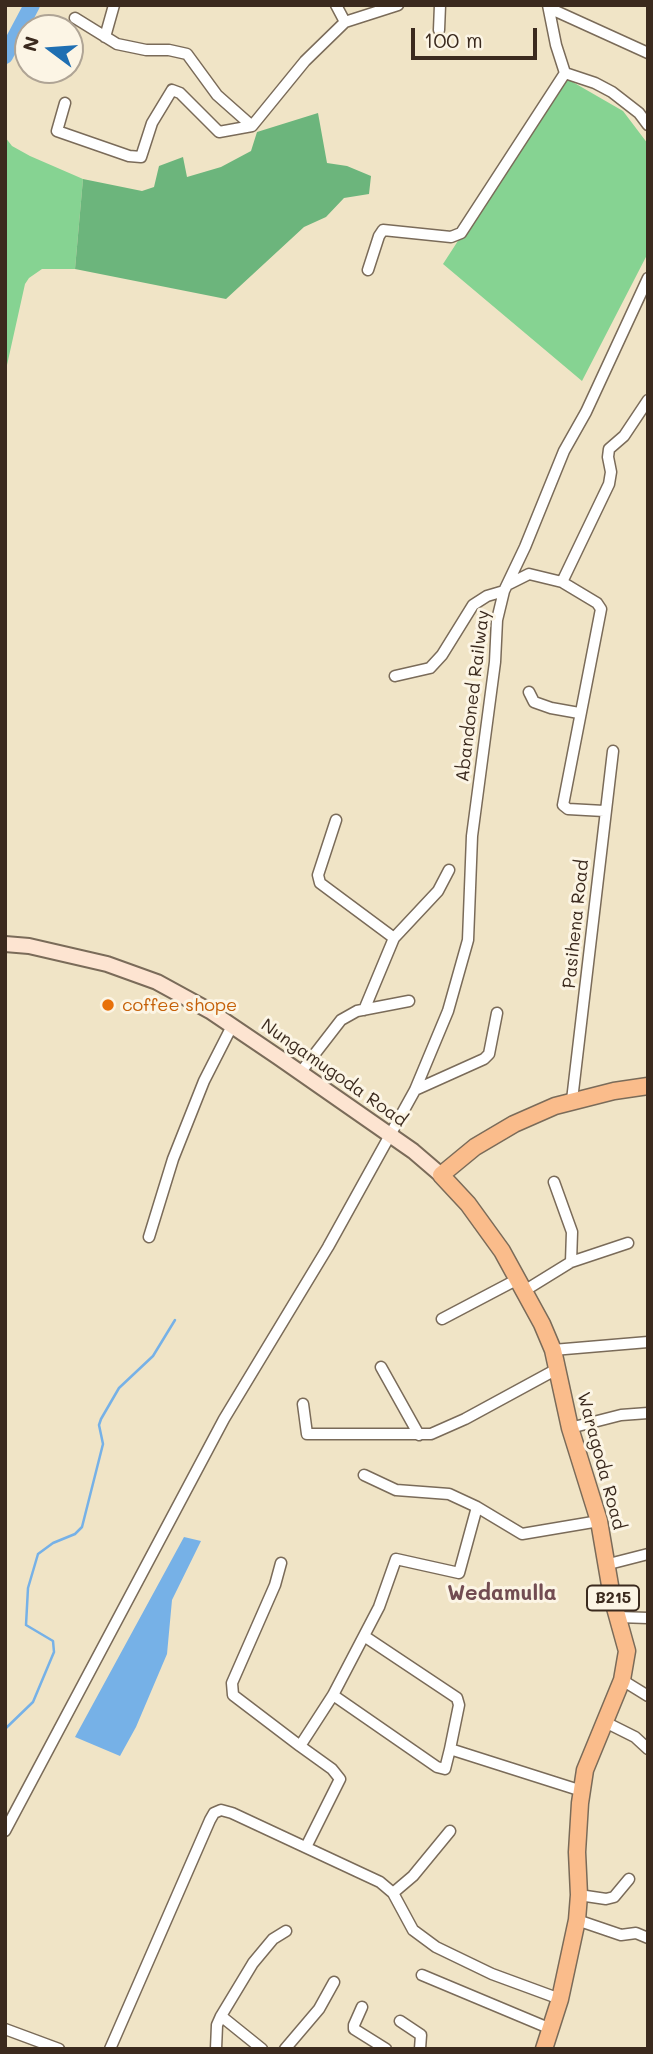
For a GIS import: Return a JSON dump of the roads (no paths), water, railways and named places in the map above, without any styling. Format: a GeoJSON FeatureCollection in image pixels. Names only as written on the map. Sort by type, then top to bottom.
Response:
{"type":"FeatureCollection","features":[{"type":"Feature","properties":{"kind":"main road"},"geometry":{"type":"LineString","coordinates":[[440,1175],[475,1147],[514,1124],[572,1100],[648,1086]]}},
{"type":"Feature","properties":{"kind":"main road","name":"Waragoda Road"},"geometry":{"type":"LineString","coordinates":[[440,1175],[468,1203],[502,1251],[552,1350],[570,1428],[599,1521],[606,1565],[627,1651],[622,1680],[586,1770],[577,1852],[577,1920],[559,1999],[544,2049]]}},
{"type":"Feature","properties":{"kind":"street"},"geometry":{"type":"LineString","coordinates":[[105,37],[114,5]]}},
{"type":"Feature","properties":{"kind":"street"},"geometry":{"type":"LineString","coordinates":[[336,5],[345,22]]}},
{"type":"Feature","properties":{"kind":"street"},"geometry":{"type":"LineString","coordinates":[[65,103],[57,131],[129,156],[141,157],[152,123],[172,90],[180,93],[219,132],[251,126],[305,61],[345,22],[398,5]]}},
{"type":"Feature","properties":{"kind":"street"},"geometry":{"type":"LineString","coordinates":[[439,30],[440,5]]}},
{"type":"Feature","properties":{"kind":"street"},"geometry":{"type":"LineString","coordinates":[[548,7],[648,53]]}},
{"type":"Feature","properties":{"kind":"street"},"geometry":{"type":"LineString","coordinates":[[548,7],[565,73]]}},
{"type":"Feature","properties":{"kind":"street"},"geometry":{"type":"LineString","coordinates":[[84,24],[117,44],[187,54],[217,95],[251,126]]}},
{"type":"Feature","properties":{"kind":"street"},"geometry":{"type":"LineString","coordinates":[[565,73],[612,92],[639,113],[648,125]]}},
{"type":"Feature","properties":{"kind":"street"},"geometry":{"type":"LineString","coordinates":[[368,270],[383,230],[451,237],[461,233],[565,73]]}},
{"type":"Feature","properties":{"kind":"street","name":"Abandoned Railway"},"geometry":{"type":"LineString","coordinates":[[5,1831],[224,1419],[328,1247],[415,1090],[448,1011],[468,940],[472,836],[495,662],[497,620],[505,588],[525,547],[564,451],[586,412],[648,278]]}},
{"type":"Feature","properties":{"kind":"street"},"geometry":{"type":"LineString","coordinates":[[562,582],[610,484],[611,471],[607,457],[609,449],[624,436],[648,400]]}},
{"type":"Feature","properties":{"kind":"street"},"geometry":{"type":"LineString","coordinates":[[395,676],[430,668],[442,655],[474,605],[529,574],[562,582],[597,603],[601,609],[563,805],[568,809],[604,811]]}},
{"type":"Feature","properties":{"kind":"street"},"geometry":{"type":"LineString","coordinates":[[529,692],[534,702],[579,713]]}},
{"type":"Feature","properties":{"kind":"street","name":"Pasihena Road"},"geometry":{"type":"LineString","coordinates":[[572,1100],[613,751]]}},
{"type":"Feature","properties":{"kind":"street"},"geometry":{"type":"LineString","coordinates":[[336,820],[318,875],[320,883],[394,938]]}},
{"type":"Feature","properties":{"kind":"street"},"geometry":{"type":"LineString","coordinates":[[364,1010],[394,938],[438,891],[449,870]]}},
{"type":"Feature","properties":{"kind":"street","name":"Nungamugoda Road"},"geometry":{"type":"LineString","coordinates":[[5,944],[29,946],[107,964],[158,982],[232,1026],[389,1134],[440,1175]]}},
{"type":"Feature","properties":{"kind":"street"},"geometry":{"type":"LineString","coordinates":[[300,1073],[341,1020],[364,1010],[409,1001]]}},
{"type":"Feature","properties":{"kind":"street"},"geometry":{"type":"LineString","coordinates":[[415,1090],[484,1059],[489,1054],[497,1013]]}},
{"type":"Feature","properties":{"kind":"street"},"geometry":{"type":"LineString","coordinates":[[149,1237],[173,1159],[204,1081],[232,1026]]}},
{"type":"Feature","properties":{"kind":"street"},"geometry":{"type":"LineString","coordinates":[[554,1182],[572,1231],[571,1262]]}},
{"type":"Feature","properties":{"kind":"street"},"geometry":{"type":"LineString","coordinates":[[442,1319],[571,1262],[628,1243]]}},
{"type":"Feature","properties":{"kind":"street"},"geometry":{"type":"LineString","coordinates":[[552,1350],[648,1342]]}},
{"type":"Feature","properties":{"kind":"street"},"geometry":{"type":"LineString","coordinates":[[381,1367],[419,1435]]}},
{"type":"Feature","properties":{"kind":"street"},"geometry":{"type":"LineString","coordinates":[[303,1404],[307,1434],[431,1434],[466,1419],[557,1369]]}},
{"type":"Feature","properties":{"kind":"street"},"geometry":{"type":"LineString","coordinates":[[570,1428],[621,1415],[648,1413]]}},
{"type":"Feature","properties":{"kind":"street"},"geometry":{"type":"LineString","coordinates":[[364,1475],[397,1490],[449,1494],[522,1534],[599,1521]]}},
{"type":"Feature","properties":{"kind":"street"},"geometry":{"type":"LineString","coordinates":[[300,1746],[333,1695],[379,1607],[396,1559],[458,1573],[477,1507]]}},
{"type":"Feature","properties":{"kind":"street"},"geometry":{"type":"LineString","coordinates":[[606,1565],[648,1554]]}},
{"type":"Feature","properties":{"kind":"street"},"geometry":{"type":"LineString","coordinates":[[281,1563],[275,1585],[232,1683],[233,1695],[332,1769],[340,1779],[306,1847]]}},
{"type":"Feature","properties":{"kind":"street"},"geometry":{"type":"LineString","coordinates":[[618,1617],[648,1618]]}},
{"type":"Feature","properties":{"kind":"street"},"geometry":{"type":"LineString","coordinates":[[333,1695],[437,1767],[445,1769],[459,1705],[457,1698],[364,1636]]}},
{"type":"Feature","properties":{"kind":"street"},"geometry":{"type":"LineString","coordinates":[[622,1680],[648,1696]]}},
{"type":"Feature","properties":{"kind":"street"},"geometry":{"type":"LineString","coordinates":[[605,1722],[635,1737],[648,1749]]}},
{"type":"Feature","properties":{"kind":"street"},"geometry":{"type":"LineString","coordinates":[[450,1749],[582,1791]]}},
{"type":"Feature","properties":{"kind":"street"},"geometry":{"type":"LineString","coordinates":[[110,2049],[215,1813],[221,1810],[380,1882],[393,1893],[413,1930],[426,1941],[492,1974],[559,1999]]}},
{"type":"Feature","properties":{"kind":"street"},"geometry":{"type":"LineString","coordinates":[[393,1893],[413,1876],[450,1831]]}},
{"type":"Feature","properties":{"kind":"street"},"geometry":{"type":"LineString","coordinates":[[579,1895],[606,1899],[614,1897],[629,1879]]}},
{"type":"Feature","properties":{"kind":"street"},"geometry":{"type":"LineString","coordinates":[[577,1920],[621,1935],[636,1933],[648,1938]]}},
{"type":"Feature","properties":{"kind":"street"},"geometry":{"type":"LineString","coordinates":[[216,2049],[217,2025],[221,2016],[253,1963],[273,1939],[286,1931]]}},
{"type":"Feature","properties":{"kind":"street"},"geometry":{"type":"LineString","coordinates":[[422,1975],[551,2029]]}},
{"type":"Feature","properties":{"kind":"street"},"geometry":{"type":"LineString","coordinates":[[285,2049],[319,2008],[334,1982]]}},
{"type":"Feature","properties":{"kind":"street"},"geometry":{"type":"LineString","coordinates":[[362,2007],[354,2029],[386,2049]]}},
{"type":"Feature","properties":{"kind":"street"},"geometry":{"type":"LineString","coordinates":[[221,2016],[262,2049]]}},
{"type":"Feature","properties":{"kind":"street"},"geometry":{"type":"LineString","coordinates":[[400,2021],[421,2035],[420,2049]]}},
{"type":"Feature","properties":{"kind":"street"},"geometry":{"type":"LineString","coordinates":[[5,2029],[59,2049]]}},
{"type":"Feature","properties":{"kind":"water"},"geometry":{"type":"Polygon","coordinates":[[[184,1537],[201,1541],[172,1600],[167,1654],[136,1727],[120,1756],[75,1737],[184,1537]]]}},
{"type":"Feature","properties":{"kind":"waterway"},"geometry":{"type":"LineString","coordinates":[[5,56],[32,5]]}},
{"type":"Feature","properties":{"kind":"waterway"},"geometry":{"type":"LineString","coordinates":[[5,1729],[33,1702],[54,1652],[53,1641],[26,1625],[28,1588],[38,1554],[53,1543],[75,1534],[82,1527],[103,1444],[99,1425],[101,1419],[119,1388],[153,1356],[175,1320]]}},
{"type":"Feature","properties":{"kind":"place","name":"coffee shope"},"geometry":{"type":"Point","coordinates":[108,1005]}},
{"type":"Feature","properties":{"kind":"district","name":"Wedamulla"},"geometry":{"type":"Point","coordinates":[502,1594]}}]}
